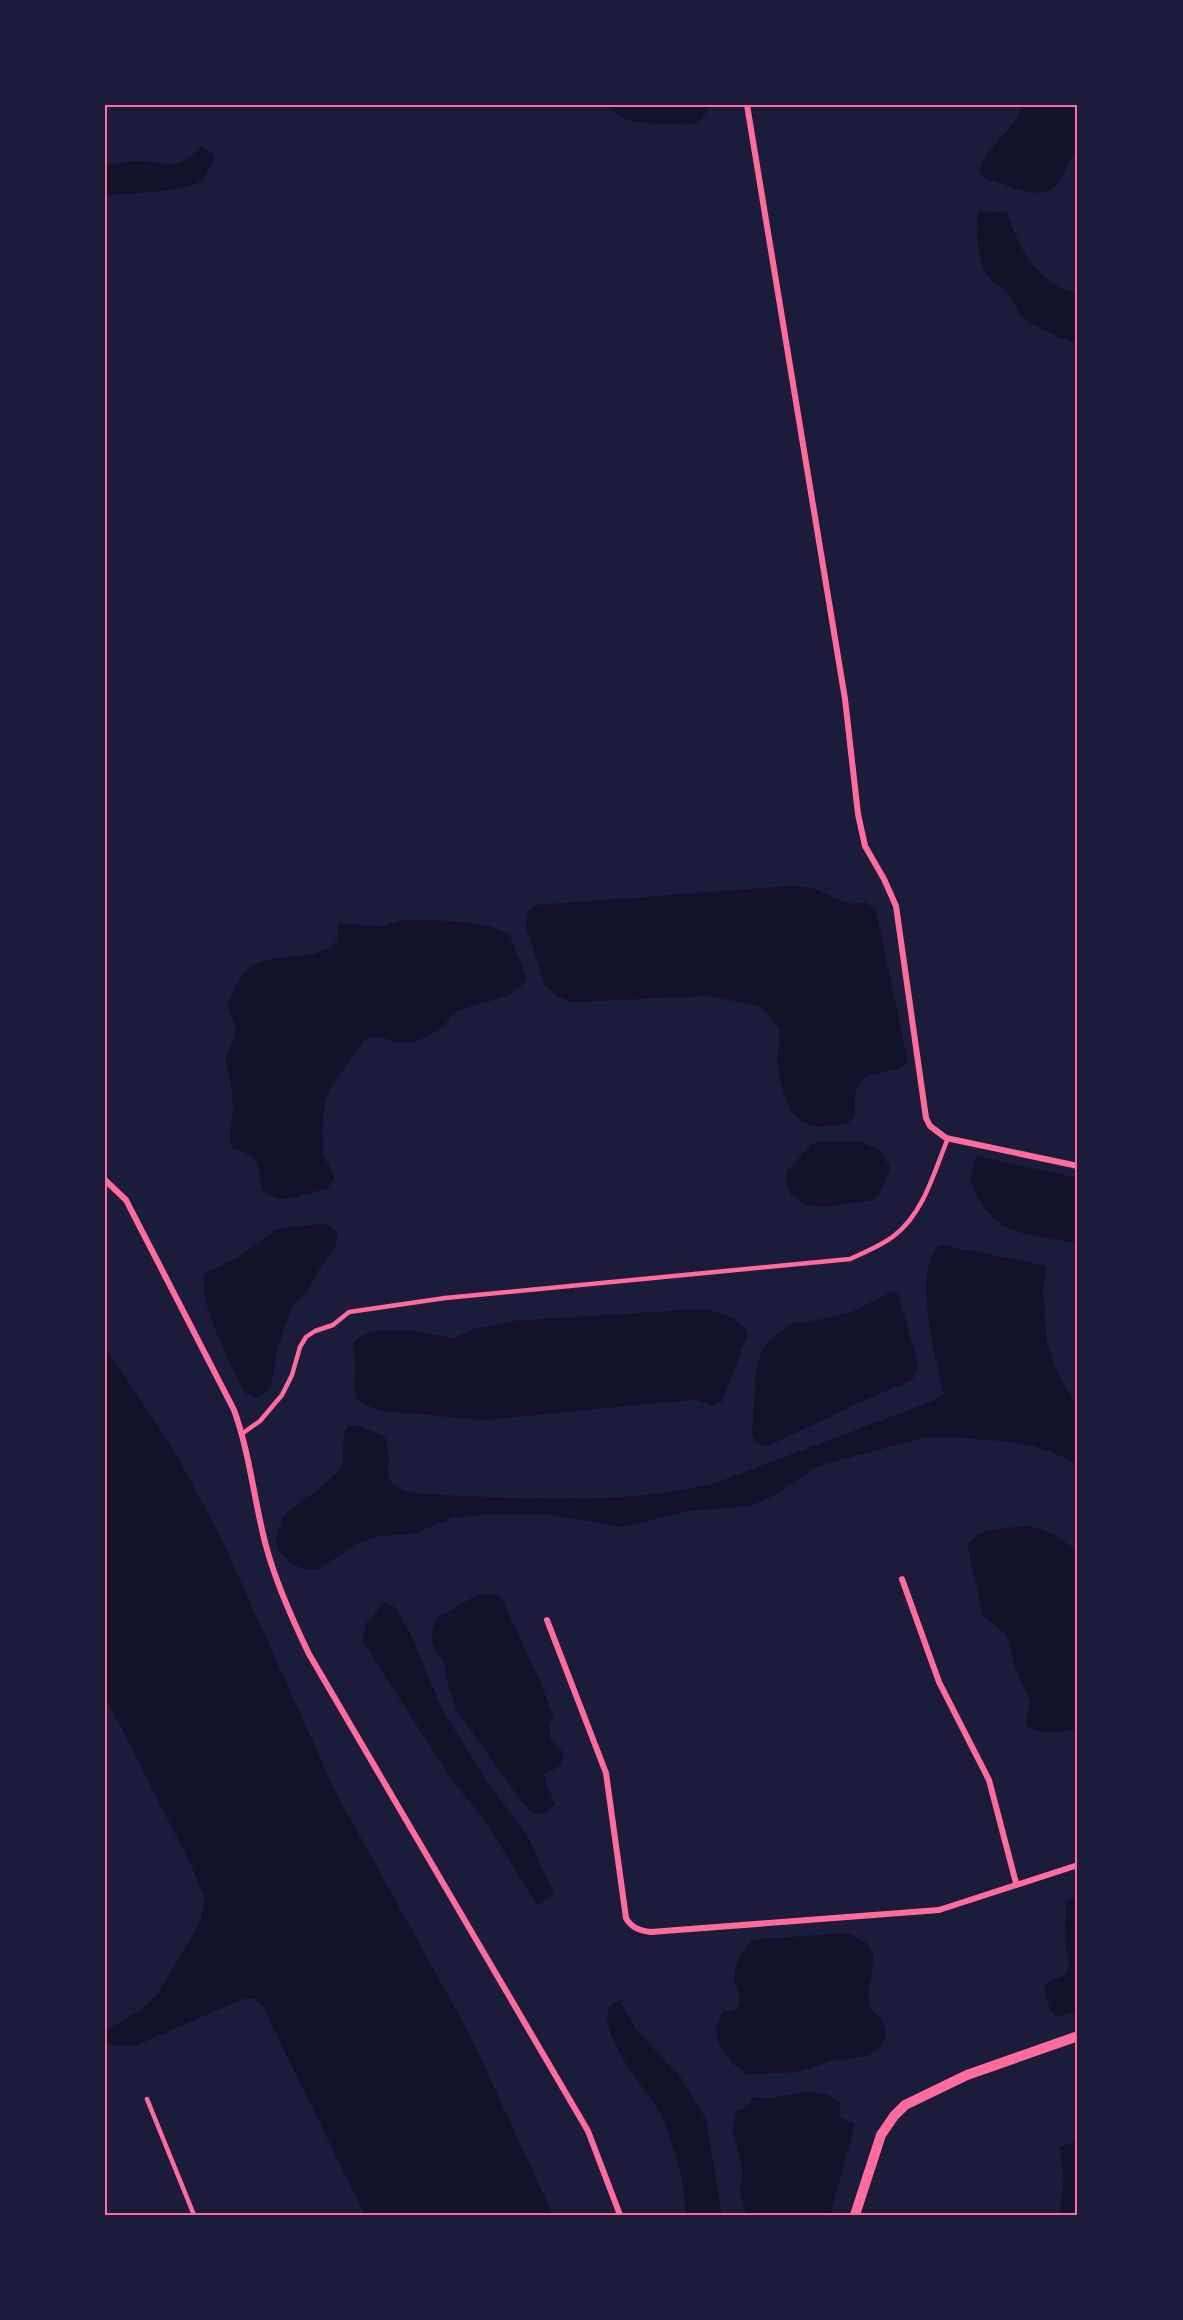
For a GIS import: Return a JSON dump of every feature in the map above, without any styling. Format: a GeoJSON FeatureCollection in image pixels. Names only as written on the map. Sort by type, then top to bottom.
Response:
{"type":"FeatureCollection","features":[{"type":"Feature","properties":{"kind":"street"},"geometry":{"type":"LineString","coordinates":[[747,105],[843,687],[858,814],[865,846],[896,906],[926,1118],[930,1126],[948,1138],[1078,1166]]}},
{"type":"Feature","properties":{"kind":"street"},"geometry":{"type":"LineString","coordinates":[[105,1180],[126,1200],[230,1398],[243,1433],[267,1548],[282,1593],[303,1641],[588,2131],[620,2215]]}},
{"type":"Feature","properties":{"kind":"street"},"geometry":{"type":"LineString","coordinates":[[902,1579],[939,1682],[989,1780],[1016,1883]]}},
{"type":"Feature","properties":{"kind":"street"},"geometry":{"type":"LineString","coordinates":[[547,1620],[606,1773],[626,1918],[634,1927],[651,1932],[939,1910],[1016,1883],[1078,1865]]}},
{"type":"Feature","properties":{"kind":"street"},"geometry":{"type":"LineString","coordinates":[[855,2215],[881,2135],[905,2105],[967,2075],[1078,2036]]}},
{"type":"Feature","properties":{"kind":"lane"},"geometry":{"type":"LineString","coordinates":[[243,1433],[260,1421],[282,1395],[306,1337],[315,1331],[333,1325],[349,1312],[445,1298],[850,1259],[894,1237],[907,1224],[919,1208],[948,1138]]}},
{"type":"Feature","properties":{"kind":"lane"},"geometry":{"type":"LineString","coordinates":[[147,2099],[194,2215]]}},
{"type":"Feature","properties":{"kind":"shaded area"},"geometry":{"type":"Polygon","coordinates":[[[606,105],[710,105],[700,120],[686,125],[628,120],[613,112],[606,105]]]}},
{"type":"Feature","properties":{"kind":"shaded area"},"geometry":{"type":"Polygon","coordinates":[[[1023,105],[1078,105],[1078,145],[1060,181],[1052,190],[1041,193],[1023,191],[987,179],[979,172],[984,158],[1015,121],[1023,105]]]}},
{"type":"Feature","properties":{"kind":"shaded area"},"geometry":{"type":"Polygon","coordinates":[[[201,147],[215,156],[206,174],[198,183],[166,191],[105,195],[105,165],[131,161],[179,163],[201,147]]]}},
{"type":"Feature","properties":{"kind":"shaded area"},"geometry":{"type":"Polygon","coordinates":[[[979,211],[1007,213],[1024,253],[1040,273],[1063,289],[1078,295],[1078,343],[1030,323],[1018,311],[1010,295],[987,275],[978,243],[977,217],[979,211]]]}},
{"type":"Feature","properties":{"kind":"shaded area"},"geometry":{"type":"Polygon","coordinates":[[[791,886],[815,889],[845,902],[865,902],[876,911],[908,1062],[903,1067],[868,1076],[862,1081],[855,1094],[855,1117],[846,1124],[811,1126],[798,1119],[790,1110],[780,1081],[777,1062],[780,1031],[769,1015],[758,1005],[706,996],[575,1002],[560,998],[545,986],[526,927],[528,912],[537,905],[791,886]]]}},
{"type":"Feature","properties":{"kind":"shaded area"},"geometry":{"type":"Polygon","coordinates":[[[400,920],[473,923],[501,930],[510,936],[527,979],[512,993],[456,1012],[440,1029],[419,1040],[400,1043],[376,1037],[365,1040],[330,1088],[325,1102],[322,1128],[323,1155],[335,1177],[327,1189],[287,1198],[274,1198],[264,1192],[254,1159],[243,1151],[233,1148],[230,1141],[233,1106],[225,1059],[234,1037],[235,1025],[227,1005],[228,1002],[239,980],[248,969],[269,960],[307,955],[329,948],[337,940],[340,923],[382,927],[400,920]]]}},
{"type":"Feature","properties":{"kind":"shaded area"},"geometry":{"type":"Polygon","coordinates":[[[822,1141],[862,1142],[880,1151],[890,1167],[881,1191],[874,1200],[823,1207],[805,1204],[791,1195],[786,1185],[787,1171],[812,1144],[822,1141]]]}},
{"type":"Feature","properties":{"kind":"shaded area"},"geometry":{"type":"Polygon","coordinates":[[[976,1156],[1078,1178],[1078,1243],[1026,1234],[999,1222],[978,1198],[970,1179],[976,1156]]]}},
{"type":"Feature","properties":{"kind":"shaded area"},"geometry":{"type":"Polygon","coordinates":[[[329,1225],[337,1232],[334,1250],[318,1271],[307,1291],[292,1307],[277,1349],[271,1386],[257,1397],[246,1394],[211,1318],[204,1287],[205,1274],[239,1257],[271,1233],[282,1228],[329,1225]]]}},
{"type":"Feature","properties":{"kind":"shaded area"},"geometry":{"type":"Polygon","coordinates":[[[941,1245],[1047,1266],[1043,1291],[1047,1342],[1056,1370],[1078,1409],[1078,1465],[1052,1452],[1028,1445],[990,1440],[929,1437],[820,1465],[775,1495],[750,1506],[688,1511],[621,1527],[554,1515],[493,1514],[452,1518],[413,1534],[378,1536],[356,1544],[319,1569],[312,1570],[290,1563],[277,1549],[276,1539],[283,1516],[324,1485],[343,1462],[344,1431],[349,1425],[356,1425],[384,1436],[388,1446],[390,1479],[404,1490],[419,1494],[492,1497],[603,1498],[677,1491],[713,1484],[935,1400],[944,1394],[928,1315],[927,1292],[928,1271],[932,1255],[941,1245]]]}},
{"type":"Feature","properties":{"kind":"shaded area"},"geometry":{"type":"Polygon","coordinates":[[[891,1292],[898,1294],[919,1368],[911,1381],[878,1394],[768,1446],[757,1443],[752,1434],[756,1371],[762,1349],[769,1341],[793,1323],[805,1323],[851,1312],[891,1292]]]}},
{"type":"Feature","properties":{"kind":"shaded area"},"geometry":{"type":"Polygon","coordinates":[[[702,1309],[722,1313],[734,1319],[748,1333],[722,1402],[711,1405],[697,1400],[485,1420],[381,1411],[358,1401],[354,1387],[356,1365],[352,1347],[358,1338],[370,1332],[411,1331],[453,1338],[474,1329],[512,1321],[702,1309]]]}},
{"type":"Feature","properties":{"kind":"shaded area"},"geometry":{"type":"Polygon","coordinates":[[[105,1347],[176,1454],[221,1538],[336,1793],[471,2037],[553,2215],[365,2215],[263,2007],[254,1999],[243,1999],[137,2045],[113,2046],[105,2043],[105,2031],[142,2009],[159,1992],[200,1922],[205,1899],[191,1865],[105,1696],[105,1347]]]}},
{"type":"Feature","properties":{"kind":"shaded area"},"geometry":{"type":"Polygon","coordinates":[[[1025,1526],[1041,1529],[1054,1535],[1078,1554],[1078,1729],[1046,1732],[1027,1726],[1030,1701],[1014,1664],[1007,1638],[983,1615],[968,1548],[971,1541],[976,1536],[991,1530],[1025,1526]]]}},
{"type":"Feature","properties":{"kind":"shaded area"},"geometry":{"type":"Polygon","coordinates":[[[479,1594],[497,1595],[502,1599],[539,1679],[554,1718],[550,1723],[550,1739],[562,1751],[564,1757],[558,1767],[545,1774],[545,1780],[555,1804],[544,1814],[533,1812],[524,1805],[457,1711],[449,1689],[443,1660],[432,1640],[432,1629],[437,1618],[479,1594]]]}},
{"type":"Feature","properties":{"kind":"shaded area"},"geometry":{"type":"Polygon","coordinates":[[[386,1602],[397,1609],[414,1642],[443,1711],[489,1785],[528,1837],[554,1894],[537,1905],[482,1816],[454,1783],[362,1640],[366,1623],[386,1602]]]}},
{"type":"Feature","properties":{"kind":"shaded area"},"geometry":{"type":"Polygon","coordinates":[[[1078,1896],[1078,2011],[1058,2017],[1049,2006],[1045,1990],[1049,1982],[1067,1972],[1069,1967],[1065,1947],[1066,1901],[1078,1896]]]}},
{"type":"Feature","properties":{"kind":"shaded area"},"geometry":{"type":"Polygon","coordinates":[[[848,1933],[867,1943],[873,1953],[872,1977],[868,1989],[870,2007],[882,2021],[886,2032],[878,2048],[867,2056],[832,2061],[798,2072],[747,2074],[733,2064],[719,2045],[715,2028],[723,2012],[734,2010],[739,2006],[740,1999],[734,1976],[742,1954],[752,1940],[848,1933]]]}},
{"type":"Feature","properties":{"kind":"shaded area"},"geometry":{"type":"Polygon","coordinates":[[[620,2000],[636,2030],[681,2078],[706,2119],[722,2215],[686,2215],[684,2190],[678,2165],[662,2117],[612,2039],[608,2022],[609,2009],[620,2000]]]}},
{"type":"Feature","properties":{"kind":"shaded area"},"geometry":{"type":"Polygon","coordinates":[[[807,2092],[826,2094],[837,2100],[841,2103],[839,2117],[855,2124],[830,2215],[746,2215],[740,2190],[743,2173],[733,2130],[736,2113],[746,2107],[754,2097],[772,2098],[807,2092]]]}},
{"type":"Feature","properties":{"kind":"shaded area"},"geometry":{"type":"Polygon","coordinates":[[[1078,2141],[1078,2215],[1060,2215],[1064,2178],[1060,2147],[1078,2141]]]}}]}
